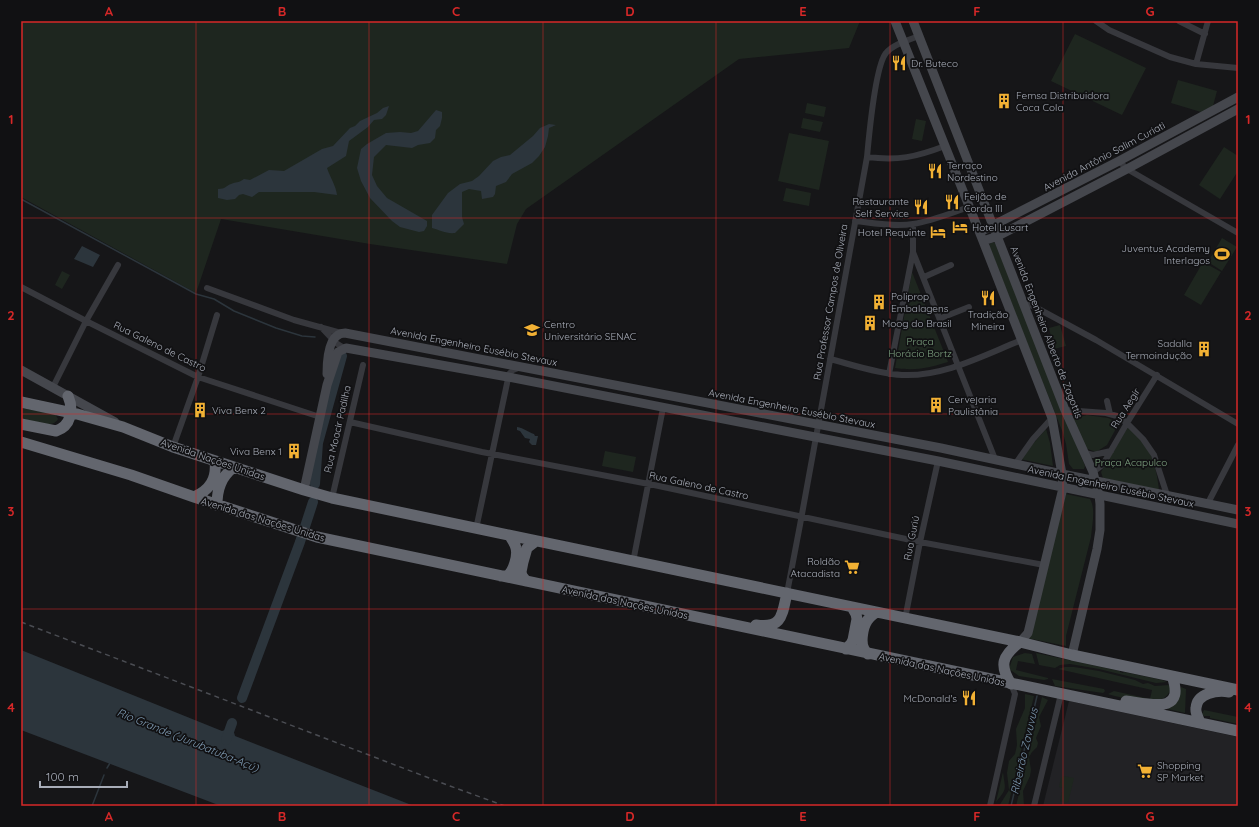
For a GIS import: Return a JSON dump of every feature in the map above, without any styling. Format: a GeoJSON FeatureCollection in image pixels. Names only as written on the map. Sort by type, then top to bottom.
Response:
{"type":"FeatureCollection","features":[{"type":"Feature","properties":{"kind":"highway"},"geometry":{"type":"LineString","coordinates":[[21,424],[56,431],[67,425],[71,413],[68,396]]}},
{"type":"Feature","properties":{"kind":"highway"},"geometry":{"type":"LineString","coordinates":[[21,402],[71,413],[123,427]]}},
{"type":"Feature","properties":{"kind":"highway","name":"Avenida Nações Unidas"},"geometry":{"type":"LineString","coordinates":[[123,427],[173,447],[307,491]]}},
{"type":"Feature","properties":{"kind":"highway","name":"Avenida das Nações Unidas"},"geometry":{"type":"LineString","coordinates":[[21,442],[131,475],[316,537],[1238,731]]}},
{"type":"Feature","properties":{"kind":"highway"},"geometry":{"type":"LineString","coordinates":[[194,497],[202,494],[211,485],[215,475],[215,461]]}},
{"type":"Feature","properties":{"kind":"highway"},"geometry":{"type":"LineString","coordinates":[[217,505],[217,496],[223,478],[234,467]]}},
{"type":"Feature","properties":{"kind":"highway"},"geometry":{"type":"LineString","coordinates":[[307,491],[476,529],[1020,642],[1072,655],[1238,690]]}},
{"type":"Feature","properties":{"kind":"highway"},"geometry":{"type":"LineString","coordinates":[[502,576],[507,576],[512,572],[517,552],[516,545],[510,536]]}},
{"type":"Feature","properties":{"kind":"highway"},"geometry":{"type":"LineString","coordinates":[[526,581],[521,572],[522,562],[527,548],[536,541]]}},
{"type":"Feature","properties":{"kind":"highway"},"geometry":{"type":"LineString","coordinates":[[717,622],[723,620],[762,626],[772,625],[782,616],[786,593]]}},
{"type":"Feature","properties":{"kind":"highway"},"geometry":{"type":"LineString","coordinates":[[846,649],[853,640],[857,619],[852,607]]}},
{"type":"Feature","properties":{"kind":"highway"},"geometry":{"type":"LineString","coordinates":[[868,654],[863,648],[863,633],[866,622],[876,612]]}},
{"type":"Feature","properties":{"kind":"highway"},"geometry":{"type":"LineString","coordinates":[[1011,684],[1005,673],[1003,664],[1007,654],[1020,642]]}},
{"type":"Feature","properties":{"kind":"highway"},"geometry":{"type":"LineString","coordinates":[[1084,699],[1094,696],[1162,706],[1173,699],[1175,694],[1175,684],[1172,676]]}},
{"type":"Feature","properties":{"kind":"highway"},"geometry":{"type":"LineString","coordinates":[[1200,723],[1195,709],[1197,703],[1204,696],[1214,692],[1238,694]]}},
{"type":"Feature","properties":{"kind":"main road"},"geometry":{"type":"LineString","coordinates":[[895,21],[1052,418],[1063,488],[1028,633],[1020,642]]}},
{"type":"Feature","properties":{"kind":"main road","name":"Avenida Engenheiro Alberto de Zagottis"},"geometry":{"type":"LineString","coordinates":[[913,21],[1065,410],[1085,453],[1094,476],[1099,495],[1100,530],[1097,549],[1072,655]]}},
{"type":"Feature","properties":{"kind":"main road","name":"Avenida Antônio Salim Curiati"},"geometry":{"type":"LineString","coordinates":[[981,236],[994,226],[1238,97]]}},
{"type":"Feature","properties":{"kind":"main road"},"geometry":{"type":"LineString","coordinates":[[981,236],[998,236],[1099,184],[1238,109]]}},
{"type":"Feature","properties":{"kind":"main road"},"geometry":{"type":"LineString","coordinates":[[1159,140],[1165,149]]}},
{"type":"Feature","properties":{"kind":"main road"},"geometry":{"type":"LineString","coordinates":[[1093,175],[1099,184]]}},
{"type":"Feature","properties":{"kind":"main road"},"geometry":{"type":"LineString","coordinates":[[1017,214],[1014,219],[1017,224],[1020,224]]}},
{"type":"Feature","properties":{"kind":"main road"},"geometry":{"type":"LineString","coordinates":[[335,336],[345,341],[338,352],[327,385],[327,367],[332,340],[335,336]]}},
{"type":"Feature","properties":{"kind":"main road","name":"Avenida Engenheiro Eusébio Stevaux"},"geometry":{"type":"LineString","coordinates":[[345,341],[522,367],[951,450],[1062,474],[1094,476],[1138,489],[1238,510]]}},
{"type":"Feature","properties":{"kind":"main road","name":"Avenida Engenheiro Eusébio Stevaux"},"geometry":{"type":"LineString","coordinates":[[345,341],[508,377],[938,461],[1238,524]]}},
{"type":"Feature","properties":{"kind":"main road"},"geometry":{"type":"LineString","coordinates":[[21,370],[123,427]]}},
{"type":"Feature","properties":{"kind":"main road","name":"Rua Moacir Padilha"},"geometry":{"type":"LineString","coordinates":[[307,491],[327,385]]}},
{"type":"Feature","properties":{"kind":"main road"},"geometry":{"type":"LineString","coordinates":[[758,427],[767,426],[776,416]]}},
{"type":"Feature","properties":{"kind":"main road"},"geometry":{"type":"LineString","coordinates":[[938,461],[941,456],[951,450]]}},
{"type":"Feature","properties":{"kind":"main road"},"geometry":{"type":"LineString","coordinates":[[1130,501],[1132,493],[1138,489]]}},
{"type":"Feature","properties":{"kind":"street"},"geometry":{"type":"LineString","coordinates":[[1096,21],[1109,30],[1170,57],[1196,64],[1238,66]]}},
{"type":"Feature","properties":{"kind":"street"},"geometry":{"type":"LineString","coordinates":[[1179,21],[1205,34]]}},
{"type":"Feature","properties":{"kind":"street"},"geometry":{"type":"LineString","coordinates":[[1196,64],[1208,21]]}},
{"type":"Feature","properties":{"kind":"street","name":"Rua Professor Campos de Oliveira"},"geometry":{"type":"LineString","coordinates":[[786,593],[802,517],[867,156],[874,97],[882,58],[886,52],[892,48],[919,36]]}},
{"type":"Feature","properties":{"kind":"street"},"geometry":{"type":"LineString","coordinates":[[867,156],[882,159],[898,159],[922,155],[945,146]]}},
{"type":"Feature","properties":{"kind":"street"},"geometry":{"type":"LineString","coordinates":[[1119,161],[1127,169],[1238,233]]}},
{"type":"Feature","properties":{"kind":"street"},"geometry":{"type":"LineString","coordinates":[[855,221],[880,224],[913,224],[969,207]]}},
{"type":"Feature","properties":{"kind":"street"},"geometry":{"type":"LineString","coordinates":[[889,374],[913,252],[913,224]]}},
{"type":"Feature","properties":{"kind":"street"},"geometry":{"type":"LineString","coordinates":[[913,252],[995,459]]}},
{"type":"Feature","properties":{"kind":"street"},"geometry":{"type":"LineString","coordinates":[[53,388],[86,322],[118,265]]}},
{"type":"Feature","properties":{"kind":"street"},"geometry":{"type":"LineString","coordinates":[[924,277],[951,265]]}},
{"type":"Feature","properties":{"kind":"street","name":"Rua Galeno de Castro"},"geometry":{"type":"LineString","coordinates":[[21,287],[86,322],[198,377],[320,417]]}},
{"type":"Feature","properties":{"kind":"street","name":"Avenida Engenheiro Eusébio Stevaux"},"geometry":{"type":"LineString","coordinates":[[207,288],[294,320],[321,327],[345,341]]}},
{"type":"Feature","properties":{"kind":"street"},"geometry":{"type":"LineString","coordinates":[[1023,303],[1035,307],[1096,340],[1238,424]]}},
{"type":"Feature","properties":{"kind":"street"},"geometry":{"type":"LineString","coordinates":[[940,318],[969,307]]}},
{"type":"Feature","properties":{"kind":"street"},"geometry":{"type":"LineString","coordinates":[[173,447],[198,377],[217,315]]}},
{"type":"Feature","properties":{"kind":"street","name":"Avenida Engenheiro Eusébio Stevaux"},"geometry":{"type":"LineString","coordinates":[[321,327],[332,340],[345,341]]}},
{"type":"Feature","properties":{"kind":"street"},"geometry":{"type":"LineString","coordinates":[[830,359],[889,374],[917,375],[932,373],[958,365],[1022,340]]}},
{"type":"Feature","properties":{"kind":"street","name":"Rua Moacir Padilha"},"geometry":{"type":"LineString","coordinates":[[329,497],[350,422],[363,366]]}},
{"type":"Feature","properties":{"kind":"street"},"geometry":{"type":"LineString","coordinates":[[476,529],[508,377],[513,370],[522,367]]}},
{"type":"Feature","properties":{"kind":"street","name":"Rua Aegir"},"geometry":{"type":"LineString","coordinates":[[1094,476],[1157,375]]}},
{"type":"Feature","properties":{"kind":"street"},"geometry":{"type":"LineString","coordinates":[[1107,401],[1110,414]]}},
{"type":"Feature","properties":{"kind":"street"},"geometry":{"type":"LineString","coordinates":[[633,562],[663,408]]}},
{"type":"Feature","properties":{"kind":"street"},"geometry":{"type":"LineString","coordinates":[[1065,410],[1090,411],[1110,414],[1117,416],[1127,423],[1144,439],[1154,455],[1167,495]]}},
{"type":"Feature","properties":{"kind":"street"},"geometry":{"type":"LineString","coordinates":[[1016,464],[1033,439],[1052,418]]}},
{"type":"Feature","properties":{"kind":"street","name":"Rua Galeno de Castro"},"geometry":{"type":"LineString","coordinates":[[350,422],[492,454],[648,484],[920,542],[1044,565]]}},
{"type":"Feature","properties":{"kind":"street"},"geometry":{"type":"LineString","coordinates":[[1208,503],[1238,445]]}},
{"type":"Feature","properties":{"kind":"street"},"geometry":{"type":"LineString","coordinates":[[1085,453],[1093,455],[1111,451]]}},
{"type":"Feature","properties":{"kind":"street","name":"Rua Guriú"},"geometry":{"type":"LineString","coordinates":[[905,619],[938,461]]}},
{"type":"Feature","properties":{"kind":"street"},"geometry":{"type":"LineString","coordinates":[[990,806],[1015,694],[1011,684]]}},
{"type":"Feature","properties":{"kind":"street"},"geometry":{"type":"LineString","coordinates":[[1034,806],[1061,694]]}},
{"type":"Feature","properties":{"kind":"shaded area","name":"Shopping SP Market"},"geometry":{"type":"Polygon","coordinates":[[[1069,701],[1238,737],[1238,806],[1043,806],[1069,701]]]}},
{"type":"Feature","properties":{"kind":"green space"},"geometry":{"type":"Polygon","coordinates":[[[21,21],[860,21],[849,48],[739,59],[526,209],[517,224],[507,264],[370,244],[221,219],[196,293],[21,197],[21,21]]]}},
{"type":"Feature","properties":{"kind":"green space"},"geometry":{"type":"Polygon","coordinates":[[[1075,34],[1146,68],[1122,115],[1051,81],[1075,34]]]}},
{"type":"Feature","properties":{"kind":"green space"},"geometry":{"type":"Polygon","coordinates":[[[1178,80],[1217,91],[1213,106],[1201,112],[1171,103],[1178,80]]]}},
{"type":"Feature","properties":{"kind":"green space"},"geometry":{"type":"Polygon","coordinates":[[[807,103],[826,107],[824,117],[805,113],[807,103]]]}},
{"type":"Feature","properties":{"kind":"green space"},"geometry":{"type":"Polygon","coordinates":[[[803,118],[823,122],[820,132],[801,128],[803,118]]]}},
{"type":"Feature","properties":{"kind":"green space"},"geometry":{"type":"Polygon","coordinates":[[[916,119],[926,121],[922,141],[912,139],[916,119]]]}},
{"type":"Feature","properties":{"kind":"green space"},"geometry":{"type":"Polygon","coordinates":[[[789,133],[829,141],[819,190],[778,181],[789,133]]]}},
{"type":"Feature","properties":{"kind":"green space"},"geometry":{"type":"Polygon","coordinates":[[[1224,147],[1238,156],[1238,171],[1220,199],[1199,185],[1224,147]]]}},
{"type":"Feature","properties":{"kind":"green space"},"geometry":{"type":"Polygon","coordinates":[[[786,188],[811,193],[809,206],[783,201],[786,188]]]}},
{"type":"Feature","properties":{"kind":"green space","name":"Juventus Academy Interlagos"},"geometry":{"type":"Polygon","coordinates":[[[1222,238],[1237,247],[1222,271],[1208,262],[1222,238]]]}},
{"type":"Feature","properties":{"kind":"green space"},"geometry":{"type":"Polygon","coordinates":[[[992,242],[995,243],[1085,466],[1084,469],[1073,469],[1069,464],[1063,433],[989,245],[992,242]]]}},
{"type":"Feature","properties":{"kind":"green space"},"geometry":{"type":"Polygon","coordinates":[[[1203,262],[1221,272],[1201,305],[1184,295],[1203,262]]]}},
{"type":"Feature","properties":{"kind":"green space"},"geometry":{"type":"Polygon","coordinates":[[[62,271],[70,275],[62,289],[55,285],[62,271]]]}},
{"type":"Feature","properties":{"kind":"green space","name":"Praça Horácio Bortz"},"geometry":{"type":"Polygon","coordinates":[[[912,272],[948,362],[922,368],[895,368],[912,272]]]}},
{"type":"Feature","properties":{"kind":"green space"},"geometry":{"type":"Polygon","coordinates":[[[1060,325],[1066,346],[1054,349],[1049,328],[1060,325]]]}},
{"type":"Feature","properties":{"kind":"green space"},"geometry":{"type":"Polygon","coordinates":[[[21,408],[55,414],[58,419],[51,424],[46,424],[21,419],[21,408]]]}},
{"type":"Feature","properties":{"kind":"green space","name":"Praça Acapulco"},"geometry":{"type":"Polygon","coordinates":[[[1087,415],[1108,418],[1119,423],[1107,445],[1096,452],[1085,448],[1072,419],[1087,415]]]}},
{"type":"Feature","properties":{"kind":"green space","name":"Praça Acapulco"},"geometry":{"type":"Polygon","coordinates":[[[1128,427],[1146,445],[1152,457],[1156,470],[1159,490],[1103,478],[1101,472],[1128,427]]]}},
{"type":"Feature","properties":{"kind":"green space"},"geometry":{"type":"Polygon","coordinates":[[[1046,429],[1050,443],[1053,466],[1020,459],[1046,429]]]}},
{"type":"Feature","properties":{"kind":"green space"},"geometry":{"type":"Polygon","coordinates":[[[605,451],[636,457],[633,472],[602,466],[605,451]]]}},
{"type":"Feature","properties":{"kind":"green space"},"geometry":{"type":"Polygon","coordinates":[[[1066,494],[1090,499],[1093,507],[1093,522],[1091,537],[1066,636],[1066,646],[1027,638],[1066,494]]]}},
{"type":"Feature","properties":{"kind":"green space"},"geometry":{"type":"Polygon","coordinates":[[[1025,653],[1032,654],[1035,664],[1018,661],[1016,670],[1048,679],[1044,680],[1019,676],[1009,669],[1013,657],[1025,653]]]}},
{"type":"Feature","properties":{"kind":"green space"},"geometry":{"type":"Polygon","coordinates":[[[1036,653],[1167,682],[1156,683],[1099,669],[1070,664],[1060,665],[1055,668],[1039,665],[1036,653]]]}},
{"type":"Feature","properties":{"kind":"green space"},"geometry":{"type":"Polygon","coordinates":[[[1065,667],[1099,671],[1135,680],[1143,684],[1148,683],[1155,686],[1169,685],[1171,689],[1167,696],[1160,700],[1153,702],[1136,701],[1108,694],[1114,691],[1150,699],[1152,690],[1058,669],[1065,667]]]}},
{"type":"Feature","properties":{"kind":"green space"},"geometry":{"type":"Polygon","coordinates":[[[1052,679],[1104,689],[1105,691],[1103,693],[1055,686],[1052,679]]]}},
{"type":"Feature","properties":{"kind":"green space"},"geometry":{"type":"Polygon","coordinates":[[[1181,687],[1186,689],[1185,713],[1168,709],[1178,698],[1181,687]]]}},
{"type":"Feature","properties":{"kind":"green space"},"geometry":{"type":"Polygon","coordinates":[[[1025,694],[1034,696],[1008,806],[999,806],[1009,790],[1007,773],[1009,761],[1015,754],[1017,745],[1016,729],[1025,708],[1025,694]]]}},
{"type":"Feature","properties":{"kind":"green space"},"geometry":{"type":"Polygon","coordinates":[[[1042,697],[1048,700],[1039,717],[1041,726],[1036,738],[1038,743],[1037,747],[1029,757],[1031,770],[1030,776],[1023,791],[1024,806],[1016,806],[1042,697]]]}},
{"type":"Feature","properties":{"kind":"green space"},"geometry":{"type":"Polygon","coordinates":[[[1204,710],[1238,717],[1238,724],[1210,718],[1210,716],[1204,716],[1202,714],[1204,710]]]}},
{"type":"Feature","properties":{"kind":"green space"},"geometry":{"type":"Polygon","coordinates":[[[1003,772],[1005,788],[996,802],[1003,772]]]}},
{"type":"Feature","properties":{"kind":"green space"},"geometry":{"type":"Polygon","coordinates":[[[1063,776],[1074,778],[1068,803],[1060,801],[1063,788],[1059,787],[1063,776]]]}},
{"type":"Feature","properties":{"kind":"water"},"geometry":{"type":"Polygon","coordinates":[[[389,106],[386,115],[382,119],[374,120],[368,127],[349,141],[346,156],[327,168],[337,195],[314,192],[259,192],[252,197],[243,194],[239,195],[235,199],[227,200],[218,198],[218,189],[224,188],[244,179],[250,180],[269,170],[284,171],[322,149],[333,146],[350,128],[383,108],[389,106]]]}},
{"type":"Feature","properties":{"kind":"water"},"geometry":{"type":"Polygon","coordinates":[[[436,110],[442,112],[442,118],[440,126],[436,130],[435,138],[430,143],[418,145],[412,148],[386,145],[374,157],[372,175],[377,186],[387,198],[427,221],[427,226],[424,231],[419,232],[400,227],[392,221],[370,198],[361,181],[357,168],[361,149],[367,144],[386,133],[411,133],[418,131],[436,110]]]}},
{"type":"Feature","properties":{"kind":"water"},"geometry":{"type":"Polygon","coordinates":[[[549,124],[556,125],[549,128],[545,147],[539,156],[532,163],[512,174],[506,182],[496,186],[493,197],[482,199],[481,191],[469,189],[462,192],[462,217],[464,224],[455,233],[432,228],[432,215],[448,193],[460,184],[472,181],[479,176],[493,161],[510,155],[533,136],[540,128],[549,124]]]}},
{"type":"Feature","properties":{"kind":"water"},"geometry":{"type":"Polygon","coordinates":[[[82,246],[100,255],[93,267],[74,259],[82,246]]]}},
{"type":"Feature","properties":{"kind":"water"},"geometry":{"type":"Polygon","coordinates":[[[517,427],[538,436],[536,445],[532,445],[529,442],[530,439],[525,438],[520,431],[517,430],[517,427]]]}},
{"type":"Feature","properties":{"kind":"water","name":"Rio Grande (Jurubatuba-Açú)"},"geometry":{"type":"Polygon","coordinates":[[[21,650],[222,731],[230,727],[233,729],[235,736],[414,806],[221,806],[21,730],[21,650]]]}},
{"type":"Feature","properties":{"kind":"waterway"},"geometry":{"type":"LineString","coordinates":[[21,199],[196,294],[214,299],[234,311],[276,328],[302,336],[315,337]]}},
{"type":"Feature","properties":{"kind":"waterway"},"geometry":{"type":"LineString","coordinates":[[315,484],[318,443],[342,356]]}},
{"type":"Feature","properties":{"kind":"waterway"},"geometry":{"type":"LineString","coordinates":[[242,698],[300,542],[313,502]]}},
{"type":"Feature","properties":{"kind":"waterway","name":"Ribeirão Zavuvus"},"geometry":{"type":"LineString","coordinates":[[1011,806],[1037,696]]}},
{"type":"Feature","properties":{"kind":"waterway"},"geometry":{"type":"LineString","coordinates":[[226,740],[232,723]]}},
{"type":"Feature","properties":{"kind":"waterway"},"geometry":{"type":"LineString","coordinates":[[107,768],[110,763]]}},
{"type":"Feature","properties":{"kind":"waterway"},"geometry":{"type":"LineString","coordinates":[[92,806],[104,775]]}},
{"type":"Feature","properties":{"kind":"railway"},"geometry":{"type":"LineString","coordinates":[[21,622],[505,806]]}},
{"type":"Feature","properties":{"kind":"place","name":"Dr. Buteco"},"geometry":{"type":"Point","coordinates":[899,63]}},
{"type":"Feature","properties":{"kind":"place","name":"Femsa Distribuidora Coca Cola"},"geometry":{"type":"Point","coordinates":[1004,101]}},
{"type":"Feature","properties":{"kind":"place","name":"Terraço Nordestino"},"geometry":{"type":"Point","coordinates":[935,171]}},
{"type":"Feature","properties":{"kind":"place","name":"Feijão de Corda III"},"geometry":{"type":"Point","coordinates":[952,202]}},
{"type":"Feature","properties":{"kind":"place","name":"Restaurante Self Service"},"geometry":{"type":"Point","coordinates":[921,207]}},
{"type":"Feature","properties":{"kind":"place","name":"Hotel Lusart"},"geometry":{"type":"Point","coordinates":[960,227]}},
{"type":"Feature","properties":{"kind":"place","name":"Hotel Requinte"},"geometry":{"type":"Point","coordinates":[938,232]}},
{"type":"Feature","properties":{"kind":"place","name":"Juventus Academy Interlagos"},"geometry":{"type":"Point","coordinates":[1222,254]}},
{"type":"Feature","properties":{"kind":"place","name":"Tradição Mineira"},"geometry":{"type":"Point","coordinates":[988,298]}},
{"type":"Feature","properties":{"kind":"place","name":"Poliprop Embalagens"},"geometry":{"type":"Point","coordinates":[879,302]}},
{"type":"Feature","properties":{"kind":"place","name":"Moog do Brasil"},"geometry":{"type":"Point","coordinates":[870,323]}},
{"type":"Feature","properties":{"kind":"place","name":"Centro Universitário SENAC"},"geometry":{"type":"Point","coordinates":[532,330]}},
{"type":"Feature","properties":{"kind":"place","name":"Sadalla Termoindução"},"geometry":{"type":"Point","coordinates":[1204,349]}},
{"type":"Feature","properties":{"kind":"place","name":"Cervejaria Paulistânia"},"geometry":{"type":"Point","coordinates":[936,405]}},
{"type":"Feature","properties":{"kind":"place","name":"Viva Benx 2"},"geometry":{"type":"Point","coordinates":[200,410]}},
{"type":"Feature","properties":{"kind":"place","name":"Viva Benx 1"},"geometry":{"type":"Point","coordinates":[294,451]}},
{"type":"Feature","properties":{"kind":"place","name":"Roldão Atacadista"},"geometry":{"type":"Point","coordinates":[852,567]}},
{"type":"Feature","properties":{"kind":"place","name":"McDonald's"},"geometry":{"type":"Point","coordinates":[969,698]}},
{"type":"Feature","properties":{"kind":"place","name":"Shopping SP Market"},"geometry":{"type":"Point","coordinates":[1145,771]}}]}
